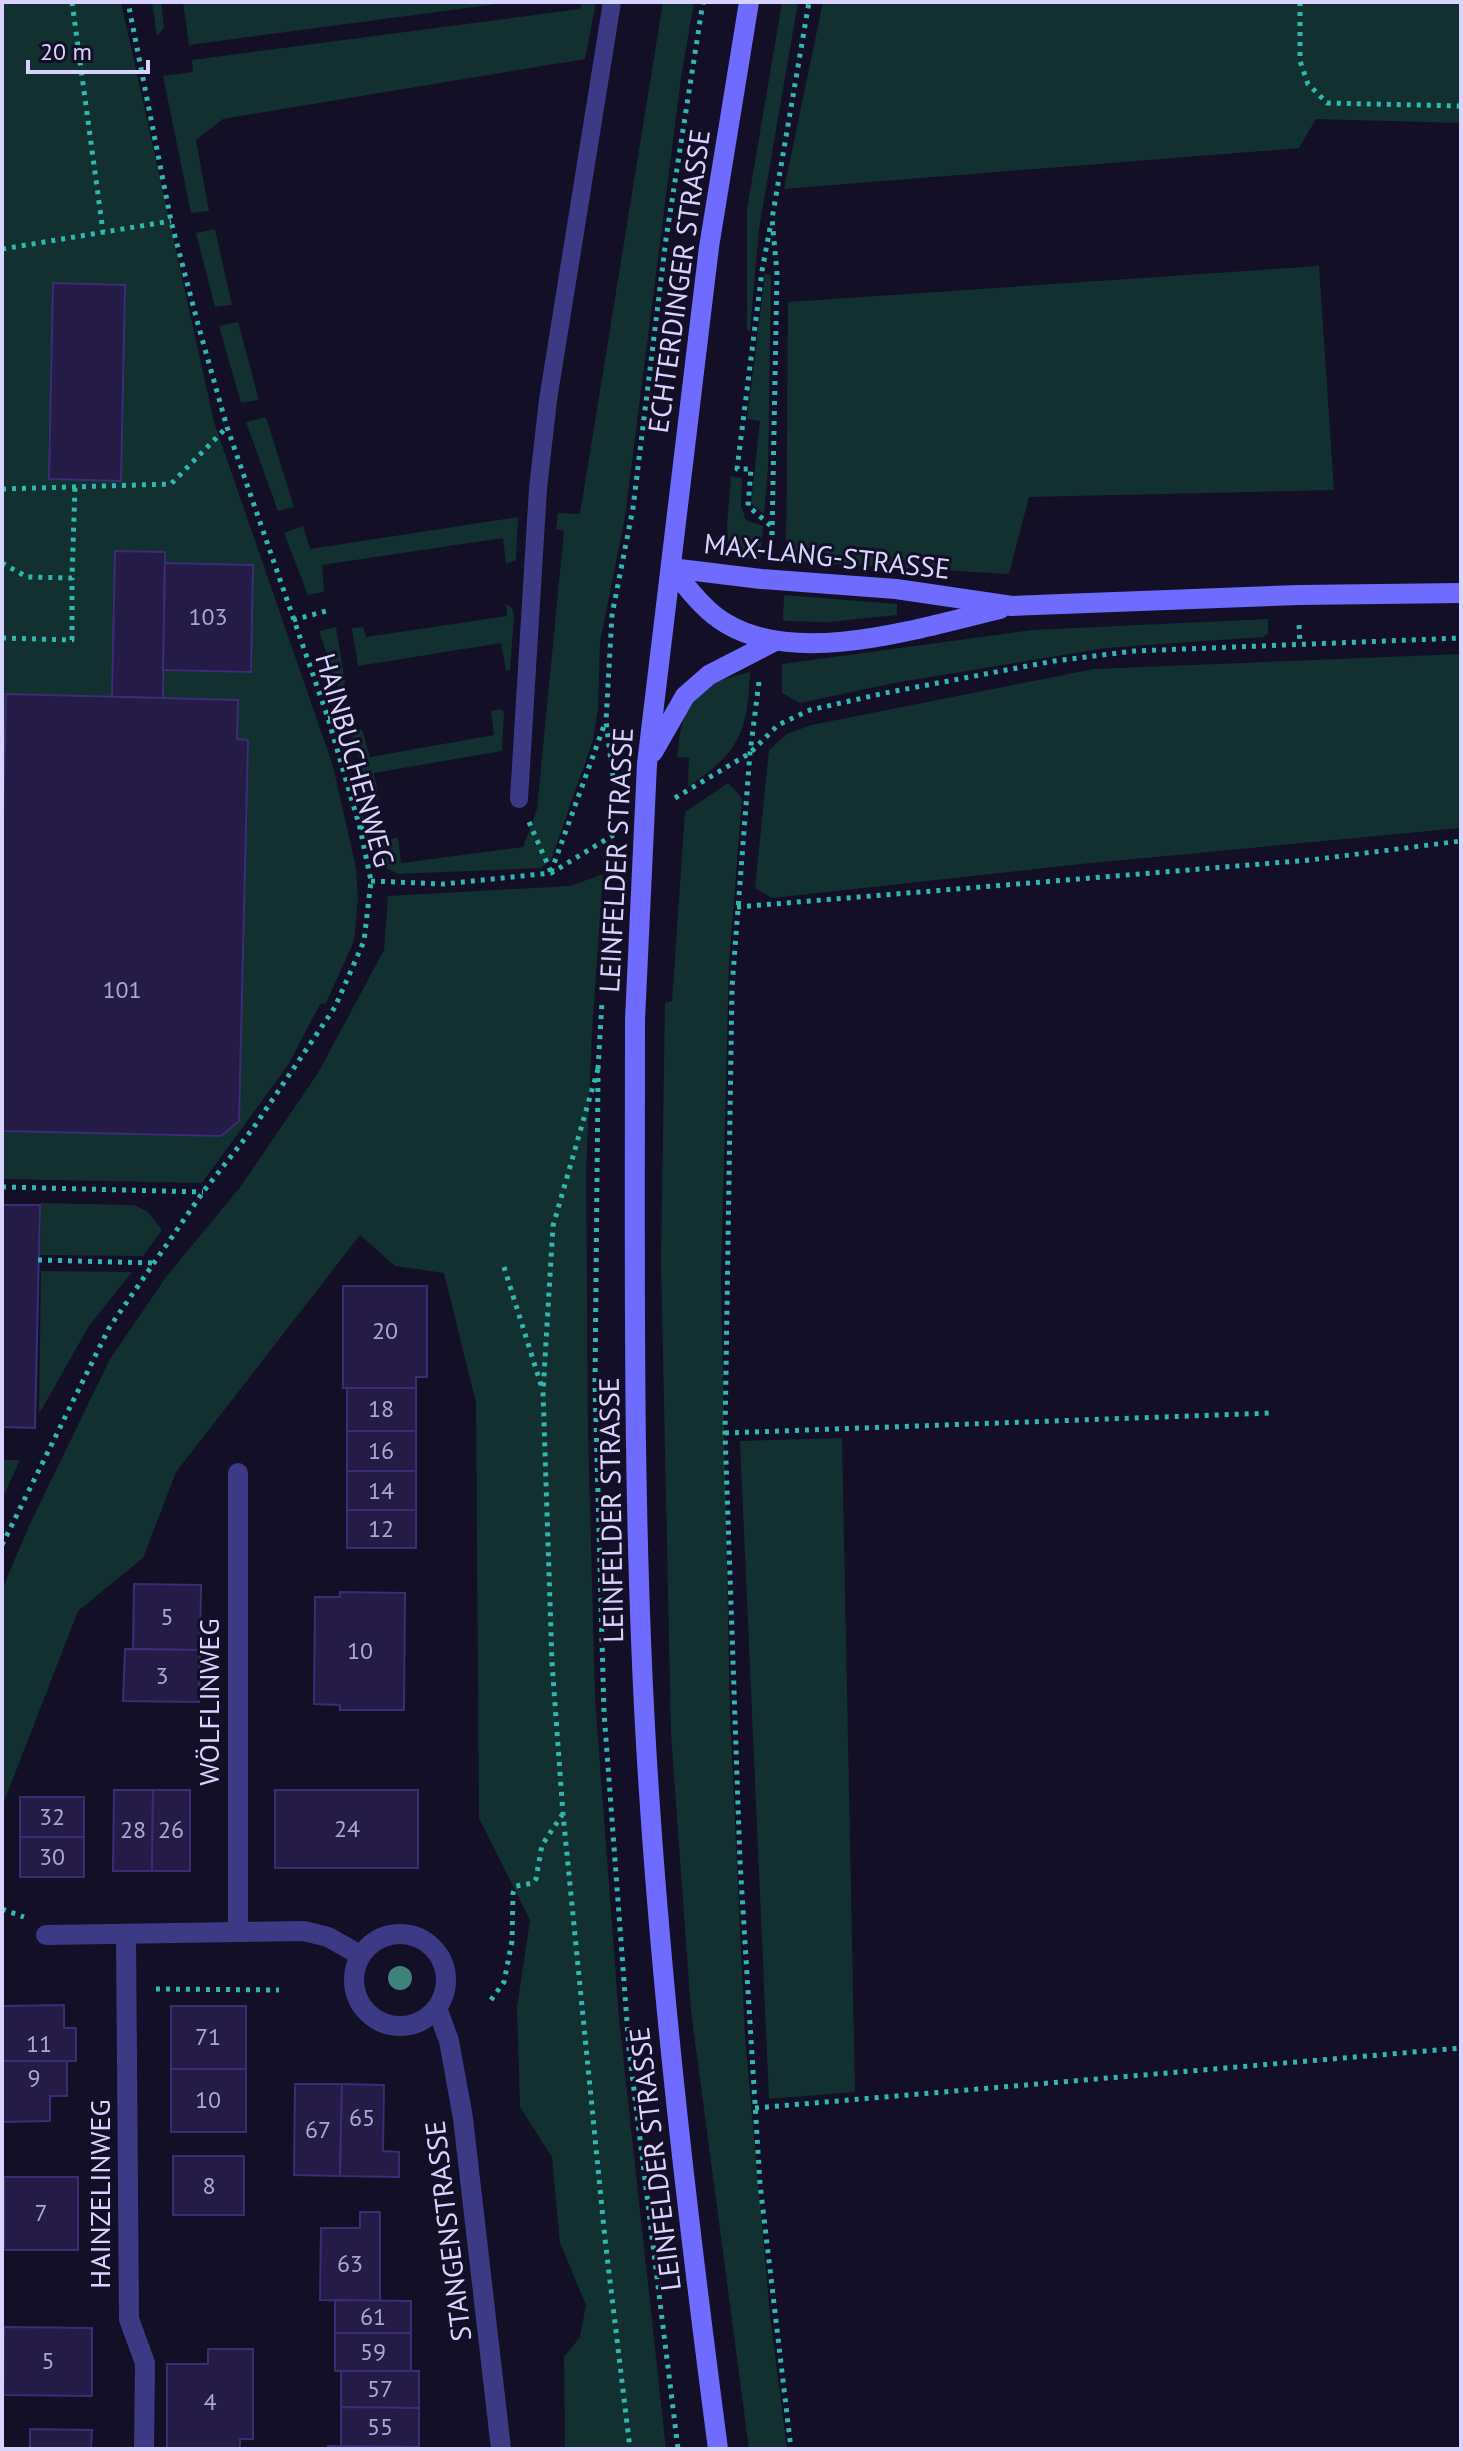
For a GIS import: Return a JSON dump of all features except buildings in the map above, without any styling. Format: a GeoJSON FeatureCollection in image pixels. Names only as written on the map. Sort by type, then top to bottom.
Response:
{"type":"FeatureCollection","features":[{"type":"Feature","properties":{"kind":"main road","name":"ECHTERDINGER STRASSE"},"geometry":{"type":"LineString","coordinates":[[671,568],[709,247],[749,2]]}},
{"type":"Feature","properties":{"kind":"main road","name":"MAX-LANG-STRASSE"},"geometry":{"type":"LineString","coordinates":[[671,568],[703,605],[727,624],[773,642],[816,644],[898,633],[1012,606]]}},
{"type":"Feature","properties":{"kind":"main road","name":"MAX-LANG-STRASSE"},"geometry":{"type":"LineString","coordinates":[[671,568],[761,579],[896,589],[1012,606],[1299,595],[1461,593]]}},
{"type":"Feature","properties":{"kind":"main road","name":"LEINFELDER STRASSE"},"geometry":{"type":"LineString","coordinates":[[671,568],[648,760],[635,1020],[636,1501],[647,1761],[669,2038],[718,2449]]}},
{"type":"Feature","properties":{"kind":"main road"},"geometry":{"type":"LineString","coordinates":[[648,760],[685,696],[709,675],[773,642]]}},
{"type":"Feature","properties":{"kind":"street","name":"WÖLFLINWEG"},"geometry":{"type":"LineString","coordinates":[[238,1473],[238,1931]]}},
{"type":"Feature","properties":{"kind":"street"},"geometry":{"type":"LineString","coordinates":[[46,1935],[304,1931],[328,1937],[360,1955]]}},
{"type":"Feature","properties":{"kind":"street"},"geometry":{"type":"LineString","coordinates":[[397,1933],[426,1941],[444,1965],[444,1995],[437,2008],[425,2019],[411,2025],[395,2026],[380,2022],[367,2013],[358,2000],[354,1970],[360,1955],[383,1936],[397,1933]]}},
{"type":"Feature","properties":{"kind":"street","name":"HAINZELINWEG"},"geometry":{"type":"LineString","coordinates":[[126,1935],[129,2319],[145,2363],[144,2449]]}},
{"type":"Feature","properties":{"kind":"street","name":"STANGENSTRASSE"},"geometry":{"type":"LineString","coordinates":[[437,2008],[449,2041],[463,2118],[501,2449]]}},
{"type":"Feature","properties":{"kind":"lane"},"geometry":{"type":"LineString","coordinates":[[519,799],[538,488],[562,305],[612,2]]}},
{"type":"Feature","properties":{"kind":"path"},"geometry":{"type":"LineString","coordinates":[[72,2],[103,232]]}},
{"type":"Feature","properties":{"kind":"path","name":"HAINBUCHENWEG"},"geometry":{"type":"LineString","coordinates":[[2,1545],[109,1328],[203,1192],[254,1127],[335,1007],[364,941],[371,881],[360,828],[328,718],[227,427],[171,221],[128,2]]}},
{"type":"Feature","properties":{"kind":"path"},"geometry":{"type":"LineString","coordinates":[[614,782],[606,721],[612,615],[633,508],[666,239],[703,2]]}},
{"type":"Feature","properties":{"kind":"path"},"geometry":{"type":"LineString","coordinates":[[772,526],[748,506],[751,469],[737,469],[762,271],[809,2]]}},
{"type":"Feature","properties":{"kind":"path"},"geometry":{"type":"LineString","coordinates":[[1300,2],[1300,61],[1308,84],[1327,103],[1461,106]]}},
{"type":"Feature","properties":{"kind":"path"},"geometry":{"type":"LineString","coordinates":[[772,219],[777,273],[772,535]]}},
{"type":"Feature","properties":{"kind":"path"},"geometry":{"type":"LineString","coordinates":[[2,249],[171,221]]}},
{"type":"Feature","properties":{"kind":"path"},"geometry":{"type":"LineString","coordinates":[[2,489],[171,484],[227,427]]}},
{"type":"Feature","properties":{"kind":"path"},"geometry":{"type":"LineString","coordinates":[[2,638],[72,640],[75,487]]}},
{"type":"Feature","properties":{"kind":"path"},"geometry":{"type":"LineString","coordinates":[[2,563],[27,577],[72,578]]}},
{"type":"Feature","properties":{"kind":"path"},"geometry":{"type":"LineString","coordinates":[[293,620],[326,611]]}},
{"type":"Feature","properties":{"kind":"path"},"geometry":{"type":"LineString","coordinates":[[750,753],[778,725],[810,710],[1054,661],[1134,651],[1461,638]]}},
{"type":"Feature","properties":{"kind":"path"},"geometry":{"type":"LineString","coordinates":[[760,673],[737,907],[730,1070],[725,1433],[740,1862],[755,2108],[763,2212],[791,2449]]}},
{"type":"Feature","properties":{"kind":"path"},"geometry":{"type":"LineString","coordinates":[[328,718],[347,716]]}},
{"type":"Feature","properties":{"kind":"path"},"geometry":{"type":"LineString","coordinates":[[551,873],[606,721]]}},
{"type":"Feature","properties":{"kind":"path"},"geometry":{"type":"LineString","coordinates":[[519,799],[551,873]]}},
{"type":"Feature","properties":{"kind":"path"},"geometry":{"type":"LineString","coordinates":[[360,828],[377,822]]}},
{"type":"Feature","properties":{"kind":"path"},"geometry":{"type":"LineString","coordinates":[[737,907],[1310,860],[1461,841]]}},
{"type":"Feature","properties":{"kind":"path"},"geometry":{"type":"LineString","coordinates":[[371,881],[444,884],[551,873]]}},
{"type":"Feature","properties":{"kind":"path"},"geometry":{"type":"LineString","coordinates":[[598,1069],[553,1226],[543,1392],[552,1663],[563,1814],[605,2239],[630,2449]]}},
{"type":"Feature","properties":{"kind":"path"},"geometry":{"type":"LineString","coordinates":[[2,1187],[203,1192]]}},
{"type":"Feature","properties":{"kind":"path"},"geometry":{"type":"LineString","coordinates":[[38,1260],[155,1263]]}},
{"type":"Feature","properties":{"kind":"path"},"geometry":{"type":"LineString","coordinates":[[504,1267],[543,1392]]}},
{"type":"Feature","properties":{"kind":"path"},"geometry":{"type":"LineString","coordinates":[[725,1433],[1272,1413]]}},
{"type":"Feature","properties":{"kind":"path"},"geometry":{"type":"LineString","coordinates":[[491,2000],[504,1982],[512,1941],[513,1893],[516,1886],[533,1883],[536,1879],[542,1845],[563,1814]]}},
{"type":"Feature","properties":{"kind":"path"},"geometry":{"type":"LineString","coordinates":[[127,1988],[279,1990]]}},
{"type":"Feature","properties":{"kind":"path"},"geometry":{"type":"LineString","coordinates":[[755,2108],[1461,2048]]}},
{"type":"Feature","properties":{"kind":"green space"},"geometry":{"type":"Polygon","coordinates":[[[2,2],[121,2],[214,422],[333,766],[356,868],[358,897],[354,941],[326,1003],[320,1004],[288,1065],[202,1183],[2,1179],[2,2]]]}},
{"type":"Feature","properties":{"kind":"green space"},"geometry":{"type":"Polygon","coordinates":[[[152,2],[161,2],[164,27],[157,37],[152,2]]]}},
{"type":"Feature","properties":{"kind":"green space"},"geometry":{"type":"Polygon","coordinates":[[[183,2],[512,2],[189,45],[183,2]]]}},
{"type":"Feature","properties":{"kind":"green space"},"geometry":{"type":"Polygon","coordinates":[[[582,2],[596,2],[585,59],[223,119],[196,140],[209,211],[191,213],[163,76],[193,72],[192,60],[580,9],[582,2]]]}},
{"type":"Feature","properties":{"kind":"green space"},"geometry":{"type":"Polygon","coordinates":[[[663,2],[694,2],[681,78],[625,517],[600,642],[598,708],[593,740],[551,860],[541,868],[398,874],[385,867],[380,851],[381,842],[398,837],[401,863],[523,847],[537,809],[564,531],[556,529],[558,513],[580,514],[663,2]]]}},
{"type":"Feature","properties":{"kind":"green space"},"geometry":{"type":"Polygon","coordinates":[[[782,2],[798,2],[759,229],[750,331],[747,331],[747,209],[782,2]]]}},
{"type":"Feature","properties":{"kind":"green space"},"geometry":{"type":"Polygon","coordinates":[[[823,2],[1461,2],[1461,123],[1316,119],[1299,148],[784,189],[823,2]]]}},
{"type":"Feature","properties":{"kind":"green space"},"geometry":{"type":"Polygon","coordinates":[[[215,229],[232,305],[215,307],[196,233],[215,229]]]}},
{"type":"Feature","properties":{"kind":"green space"},"geometry":{"type":"Polygon","coordinates":[[[1319,266],[1334,490],[1029,497],[1009,574],[786,561],[788,302],[1319,266]]]}},
{"type":"Feature","properties":{"kind":"green space"},"geometry":{"type":"Polygon","coordinates":[[[765,274],[771,275],[768,468],[764,514],[751,503],[760,421],[747,419],[765,274]]]}},
{"type":"Feature","properties":{"kind":"green space"},"geometry":{"type":"Polygon","coordinates":[[[238,322],[259,400],[241,403],[219,326],[238,322]]]}},
{"type":"Feature","properties":{"kind":"green space"},"geometry":{"type":"Polygon","coordinates":[[[266,417],[294,507],[278,511],[246,422],[266,417]]]}},
{"type":"Feature","properties":{"kind":"green space"},"geometry":{"type":"Polygon","coordinates":[[[731,476],[742,478],[741,506],[746,520],[763,526],[760,562],[745,557],[728,541],[731,476]]]}},
{"type":"Feature","properties":{"kind":"green space"},"geometry":{"type":"Polygon","coordinates":[[[518,517],[516,560],[506,564],[503,538],[322,565],[324,592],[308,595],[284,533],[303,526],[310,549],[518,517]]]}},
{"type":"Feature","properties":{"kind":"green space"},"geometry":{"type":"Polygon","coordinates":[[[784,595],[897,604],[897,615],[828,622],[783,621],[784,595]]]}},
{"type":"Feature","properties":{"kind":"green space"},"geometry":{"type":"Polygon","coordinates":[[[506,604],[512,608],[514,615],[510,670],[506,671],[501,643],[358,666],[352,628],[363,627],[366,637],[507,616],[506,604]]]}},
{"type":"Feature","properties":{"kind":"green space"},"geometry":{"type":"Polygon","coordinates":[[[1268,619],[1268,634],[1263,637],[1106,648],[894,683],[800,703],[782,693],[782,664],[1032,630],[1268,619]]]}},
{"type":"Feature","properties":{"kind":"green space"},"geometry":{"type":"Polygon","coordinates":[[[336,627],[347,696],[341,698],[319,631],[336,627]]]}},
{"type":"Feature","properties":{"kind":"green space"},"geometry":{"type":"Polygon","coordinates":[[[1461,654],[1461,828],[1081,864],[772,898],[755,888],[769,750],[787,734],[811,725],[1094,669],[1461,654]]]}},
{"type":"Feature","properties":{"kind":"green space"},"geometry":{"type":"Polygon","coordinates":[[[750,672],[746,711],[737,739],[719,763],[688,787],[689,758],[677,757],[681,728],[692,701],[706,687],[750,672]]]}},
{"type":"Feature","properties":{"kind":"green space"},"geometry":{"type":"Polygon","coordinates":[[[500,709],[504,712],[502,751],[374,773],[379,799],[371,801],[351,732],[362,729],[370,757],[494,735],[491,711],[500,709]]]}},
{"type":"Feature","properties":{"kind":"green space"},"geometry":{"type":"Polygon","coordinates":[[[728,783],[742,798],[729,964],[721,1278],[730,1713],[745,2037],[770,2315],[787,2449],[749,2449],[691,2011],[671,1734],[661,1261],[665,1003],[672,1001],[685,812],[728,783]]]}},
{"type":"Feature","properties":{"kind":"green space"},"geometry":{"type":"Polygon","coordinates":[[[603,874],[586,1171],[588,1429],[595,1698],[619,2018],[666,2449],[565,2449],[564,2357],[580,2337],[586,2305],[560,2243],[552,2157],[520,2107],[517,2007],[530,1920],[479,1818],[476,1403],[444,1273],[395,1266],[360,1235],[176,1472],[143,1558],[78,1611],[2,1807],[2,1590],[28,1528],[110,1359],[166,1277],[241,1186],[318,1073],[384,950],[388,896],[570,886],[603,874]]]}},
{"type":"Feature","properties":{"kind":"green space"},"geometry":{"type":"Polygon","coordinates":[[[41,1203],[134,1205],[148,1212],[162,1230],[143,1256],[40,1255],[41,1203]]]}},
{"type":"Feature","properties":{"kind":"green space"},"geometry":{"type":"Polygon","coordinates":[[[41,1271],[132,1272],[89,1326],[39,1414],[41,1271]]]}},
{"type":"Feature","properties":{"kind":"green space"},"geometry":{"type":"Polygon","coordinates":[[[842,1438],[855,2092],[769,2099],[740,1441],[842,1438]]]}},
{"type":"Feature","properties":{"kind":"green space"},"geometry":{"type":"Polygon","coordinates":[[[2,1460],[20,1460],[2,1499],[2,1460]]]}}]}
